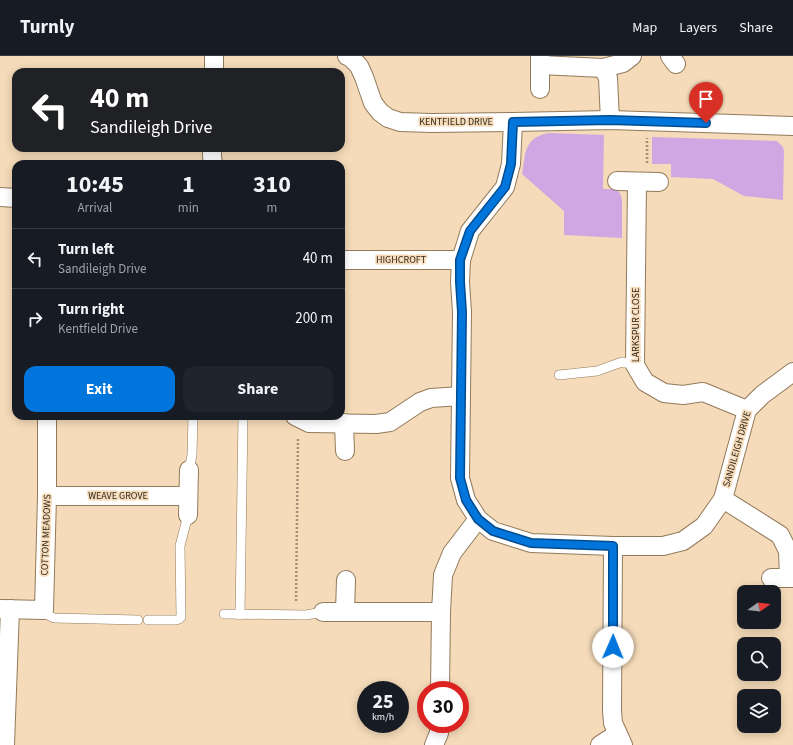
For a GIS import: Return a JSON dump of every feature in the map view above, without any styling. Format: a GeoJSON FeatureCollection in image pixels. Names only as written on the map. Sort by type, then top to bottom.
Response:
{"type":"FeatureCollection","features":[{"type":"Feature","properties":{"kind":"street"},"geometry":{"type":"LineString","coordinates":[[214,56],[214,68]]}},
{"type":"Feature","properties":{"kind":"street"},"geometry":{"type":"LineString","coordinates":[[540,89],[540,61],[603,68],[622,63],[632,56]]}},
{"type":"Feature","properties":{"kind":"street","name":"KENTFIELD DRIVE"},"geometry":{"type":"LineString","coordinates":[[356,61],[364,77],[373,103],[380,112],[388,118],[400,122],[432,123],[610,120],[793,126]]}},
{"type":"Feature","properties":{"kind":"street"},"geometry":{"type":"LineString","coordinates":[[603,68],[608,78],[610,120]]}},
{"type":"Feature","properties":{"kind":"street","name":"SANDILEIGH DRIVE"},"geometry":{"type":"LineString","coordinates":[[513,122],[511,164],[505,187],[470,231],[460,260],[462,312],[460,478],[466,500],[478,519],[493,531],[531,543],[664,546],[683,540],[704,526],[723,499],[747,410],[762,395],[793,372]]}},
{"type":"Feature","properties":{"kind":"street"},"geometry":{"type":"LineString","coordinates":[[617,181],[648,182]]}},
{"type":"Feature","properties":{"kind":"street","name":"LARKSPUR CLOSE"},"geometry":{"type":"LineString","coordinates":[[648,182],[635,365],[645,382],[664,393],[683,395],[703,392],[747,410]]}},
{"type":"Feature","properties":{"kind":"street"},"geometry":{"type":"LineString","coordinates":[[0,197],[12,198]]}},
{"type":"Feature","properties":{"kind":"street","name":"HIGHCROFT"},"geometry":{"type":"LineString","coordinates":[[345,260],[460,260]]}},
{"type":"Feature","properties":{"kind":"street"},"geometry":{"type":"LineString","coordinates":[[302,420],[309,424],[376,424],[390,422],[420,402],[431,398],[461,396]]}},
{"type":"Feature","properties":{"kind":"street","name":"COTTON MEADOWS"},"geometry":{"type":"LineString","coordinates":[[44,610],[47,420]]}},
{"type":"Feature","properties":{"kind":"street"},"geometry":{"type":"LineString","coordinates":[[344,423],[345,451]]}},
{"type":"Feature","properties":{"kind":"street"},"geometry":{"type":"LineString","coordinates":[[188,515],[189,470]]}},
{"type":"Feature","properties":{"kind":"street","name":"WEAVE GROVE"},"geometry":{"type":"LineString","coordinates":[[47,496],[188,496]]}},
{"type":"Feature","properties":{"kind":"street","name":"SANDILEIGH DRIVE"},"geometry":{"type":"LineString","coordinates":[[723,499],[780,535],[788,551],[791,578]]}},
{"type":"Feature","properties":{"kind":"street"},"geometry":{"type":"LineString","coordinates":[[440,681],[443,575],[452,553],[478,519]]}},
{"type":"Feature","properties":{"kind":"street"},"geometry":{"type":"LineString","coordinates":[[600,745],[620,740],[613,723],[612,711],[613,546]]}},
{"type":"Feature","properties":{"kind":"street"},"geometry":{"type":"LineString","coordinates":[[771,578],[791,578]]}},
{"type":"Feature","properties":{"kind":"street"},"geometry":{"type":"LineString","coordinates":[[345,612],[346,580]]}},
{"type":"Feature","properties":{"kind":"street"},"geometry":{"type":"LineString","coordinates":[[5,745],[5,609],[44,610]]}},
{"type":"Feature","properties":{"kind":"street"},"geometry":{"type":"LineString","coordinates":[[323,612],[441,612]]}},
{"type":"Feature","properties":{"kind":"street"},"geometry":{"type":"LineString","coordinates":[[434,745],[439,733]]}},
{"type":"Feature","properties":{"kind":"lane"},"geometry":{"type":"LineString","coordinates":[[559,375],[597,371],[622,362],[635,365]]}},
{"type":"Feature","properties":{"kind":"lane"},"geometry":{"type":"LineString","coordinates":[[189,470],[192,455],[193,420]]}},
{"type":"Feature","properties":{"kind":"lane"},"geometry":{"type":"LineString","coordinates":[[240,615],[243,420]]}},
{"type":"Feature","properties":{"kind":"lane"},"geometry":{"type":"LineString","coordinates":[[148,620],[176,620],[181,616],[180,546],[188,515]]}},
{"type":"Feature","properties":{"kind":"lane"},"geometry":{"type":"LineString","coordinates":[[44,610],[48,615],[54,618],[138,620]]}},
{"type":"Feature","properties":{"kind":"lane"},"geometry":{"type":"LineString","coordinates":[[224,614],[306,615],[323,612]]}},
{"type":"Feature","properties":{"kind":"path"},"geometry":{"type":"LineString","coordinates":[[648,121],[648,182]]}},
{"type":"Feature","properties":{"kind":"path"},"geometry":{"type":"LineString","coordinates":[[295,615],[297,420]]}},
{"type":"Feature","properties":{"kind":"shaded area"},"geometry":{"type":"Polygon","coordinates":[[[549,133],[604,135],[603,189],[615,189],[620,193],[622,200],[622,238],[564,235],[564,211],[522,174],[525,153],[530,143],[541,135],[549,133]]]}},
{"type":"Feature","properties":{"kind":"shaded area"},"geometry":{"type":"Polygon","coordinates":[[[652,137],[777,141],[783,147],[784,151],[783,200],[744,196],[713,179],[671,177],[671,164],[652,164],[652,137]]]}},
{"type":"Feature","properties":{"kind":"route"},"geometry":{"type":"LineString","coordinates":[[613,647],[613,546],[531,543],[493,531],[478,519],[466,500],[460,478],[462,312],[460,260],[470,231],[505,187],[511,164],[513,122],[610,120],[706,123]]}}]}
